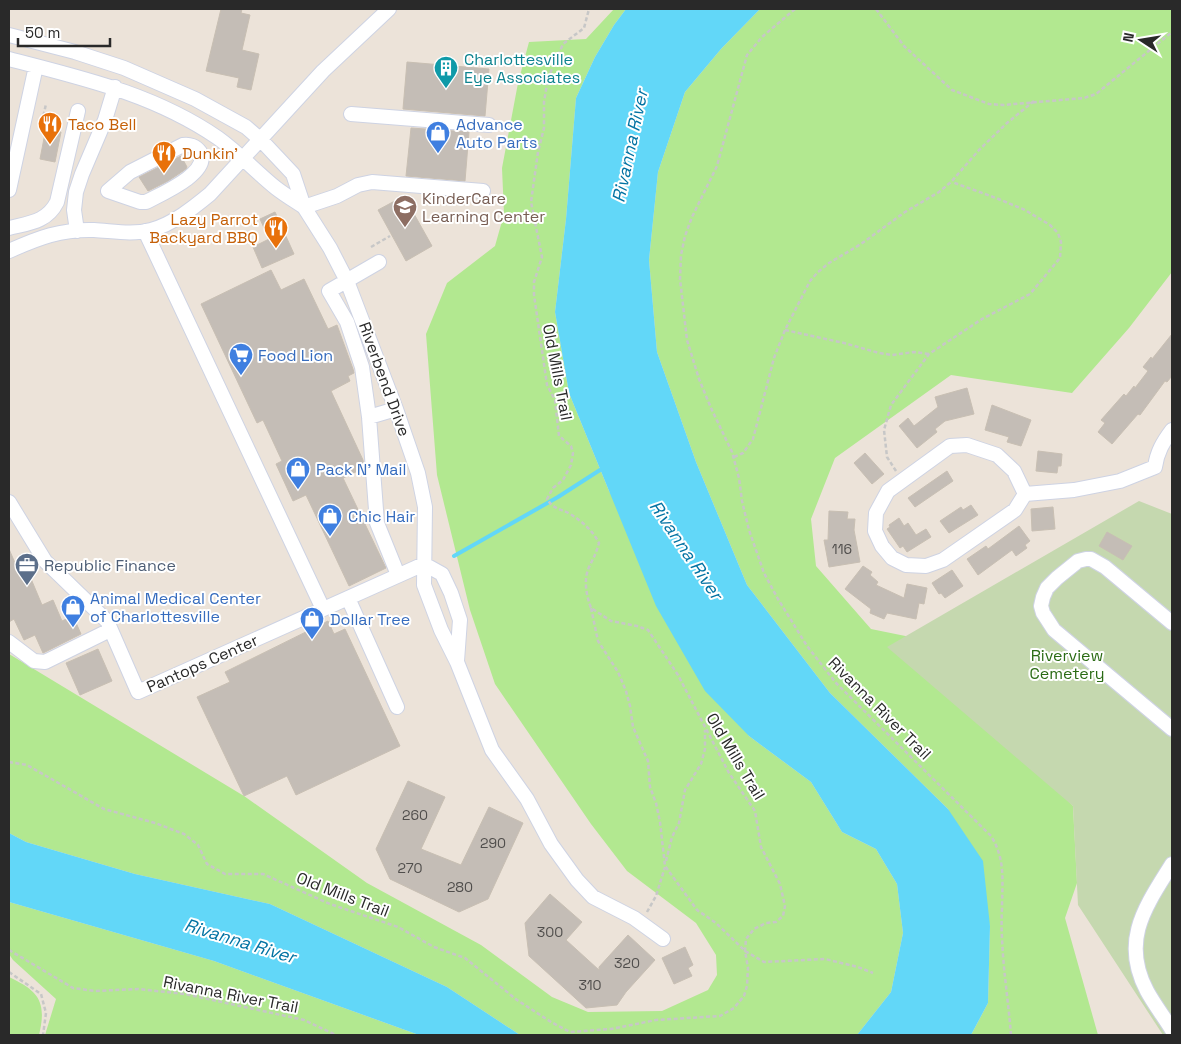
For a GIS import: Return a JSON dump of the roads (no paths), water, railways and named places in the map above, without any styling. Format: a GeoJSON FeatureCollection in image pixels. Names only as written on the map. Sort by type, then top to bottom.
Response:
{"type":"FeatureCollection","features":[{"type":"Feature","properties":{"kind":"street"},"geometry":{"type":"LineString","coordinates":[[11,245],[56,233],[76,231],[138,233],[171,222],[210,194],[323,71],[389,9]]}},
{"type":"Feature","properties":{"kind":"street","name":"Riverbend Drive"},"geometry":{"type":"LineString","coordinates":[[9,35],[75,52],[124,68],[195,100],[246,127],[293,174],[304,207],[330,248],[347,281],[396,409],[418,474],[425,507],[424,585],[492,750],[527,799],[551,844],[593,897],[641,922],[663,939]]}},
{"type":"Feature","properties":{"kind":"street","name":"Riverbend Drive"},"geometry":{"type":"LineString","coordinates":[[9,59],[91,79],[115,87],[153,102],[187,119],[219,139],[275,187],[304,207]]}},
{"type":"Feature","properties":{"kind":"street"},"geometry":{"type":"LineString","coordinates":[[9,184],[36,66]]}},
{"type":"Feature","properties":{"kind":"street"},"geometry":{"type":"LineString","coordinates":[[76,231],[74,210],[76,192],[105,120],[115,87]]}},
{"type":"Feature","properties":{"kind":"street"},"geometry":{"type":"LineString","coordinates":[[9,228],[39,220],[52,212],[57,202],[78,111]]}},
{"type":"Feature","properties":{"kind":"street"},"geometry":{"type":"LineString","coordinates":[[351,114],[489,125]]}},
{"type":"Feature","properties":{"kind":"street"},"geometry":{"type":"LineString","coordinates":[[188,144],[198,150],[202,159],[199,169],[187,179],[146,202],[140,202],[108,192],[130,172],[183,145],[188,144]]}},
{"type":"Feature","properties":{"kind":"street"},"geometry":{"type":"LineString","coordinates":[[304,207],[337,196],[358,185],[372,182],[483,191]]}},
{"type":"Feature","properties":{"kind":"street"},"geometry":{"type":"LineString","coordinates":[[145,231],[323,609]]}},
{"type":"Feature","properties":{"kind":"street"},"geometry":{"type":"LineString","coordinates":[[379,262],[330,292],[347,322],[362,367],[369,417],[378,523],[398,575]]}},
{"type":"Feature","properties":{"kind":"street"},"geometry":{"type":"LineString","coordinates":[[369,417],[396,409]]}},
{"type":"Feature","properties":{"kind":"street"},"geometry":{"type":"LineString","coordinates":[[1025,494],[1074,490],[1120,481],[1154,467],[1162,444],[1172,430]]}},
{"type":"Feature","properties":{"kind":"street"},"geometry":{"type":"LineString","coordinates":[[967,445],[997,455],[1014,471],[1025,494],[1015,510],[943,560],[926,566],[906,565],[892,558],[882,546],[875,531],[876,513],[888,491],[950,446],[967,445]]}},
{"type":"Feature","properties":{"kind":"street","name":"Pantops Center"},"geometry":{"type":"LineString","coordinates":[[9,502],[45,561],[106,621],[138,692],[424,564]]}},
{"type":"Feature","properties":{"kind":"street"},"geometry":{"type":"LineString","coordinates":[[1172,623],[1105,567],[1091,559],[1078,561],[1056,578],[1047,588],[1043,597],[1042,606],[1045,618],[1054,630],[1172,729]]}},
{"type":"Feature","properties":{"kind":"street"},"geometry":{"type":"LineString","coordinates":[[424,564],[442,574],[451,593],[460,620],[457,662]]}},
{"type":"Feature","properties":{"kind":"street"},"geometry":{"type":"LineString","coordinates":[[348,598],[398,707]]}},
{"type":"Feature","properties":{"kind":"street"},"geometry":{"type":"LineString","coordinates":[[9,642],[34,661],[45,662],[110,630]]}},
{"type":"Feature","properties":{"kind":"street"},"geometry":{"type":"LineString","coordinates":[[1172,864],[1140,919],[1135,951],[1141,979],[1147,992],[1172,1030]]}},
{"type":"Feature","properties":{"kind":"water","name":"Rivanna River"},"geometry":{"type":"Polygon","coordinates":[[[626,9],[760,9],[721,49],[685,92],[658,172],[649,260],[657,352],[696,462],[747,585],[830,693],[948,809],[983,861],[990,926],[988,1003],[971,1035],[857,1035],[891,992],[903,933],[897,884],[876,849],[842,832],[811,782],[749,736],[705,691],[656,606],[569,393],[555,312],[566,219],[576,98],[595,57],[626,9]]]}},
{"type":"Feature","properties":{"kind":"water","name":"Rivanna River"},"geometry":{"type":"Polygon","coordinates":[[[9,833],[26,842],[135,874],[270,904],[447,987],[520,1035],[419,1035],[214,961],[9,902],[9,833]]]}},
{"type":"Feature","properties":{"kind":"waterway"},"geometry":{"type":"LineString","coordinates":[[454,556],[558,497],[600,470]]}},
{"type":"Feature","properties":{"kind":"place","name":"Charlottesville Eye Associates"},"geometry":{"type":"Point","coordinates":[446,89]}},
{"type":"Feature","properties":{"kind":"place","name":"Taco Bell"},"geometry":{"type":"Point","coordinates":[50,145]}},
{"type":"Feature","properties":{"kind":"place","name":"Advance Auto Parts"},"geometry":{"type":"Point","coordinates":[438,154]}},
{"type":"Feature","properties":{"kind":"place","name":"Dunkin'"},"geometry":{"type":"Point","coordinates":[164,174]}},
{"type":"Feature","properties":{"kind":"place","name":"KinderCare Learning Center"},"geometry":{"type":"Point","coordinates":[405,228]}},
{"type":"Feature","properties":{"kind":"place","name":"Lazy Parrot Backyard BBQ"},"geometry":{"type":"Point","coordinates":[276,249]}},
{"type":"Feature","properties":{"kind":"place","name":"Food Lion"},"geometry":{"type":"Point","coordinates":[241,376]}},
{"type":"Feature","properties":{"kind":"place","name":"Pack N’ Mail"},"geometry":{"type":"Point","coordinates":[298,490]}},
{"type":"Feature","properties":{"kind":"place","name":"Chic Hair"},"geometry":{"type":"Point","coordinates":[330,537]}},
{"type":"Feature","properties":{"kind":"place","name":"Republic Finance"},"geometry":{"type":"Point","coordinates":[27,586]}},
{"type":"Feature","properties":{"kind":"place","name":"Animal Medical Center of Charlottesville"},"geometry":{"type":"Point","coordinates":[73,628]}},
{"type":"Feature","properties":{"kind":"place","name":"Dollar Tree"},"geometry":{"type":"Point","coordinates":[312,640]}},
{"type":"Feature","properties":{"kind":"park label","name":"Riverview Cemetery"},"geometry":{"type":"Point","coordinates":[1067,664]}}]}
